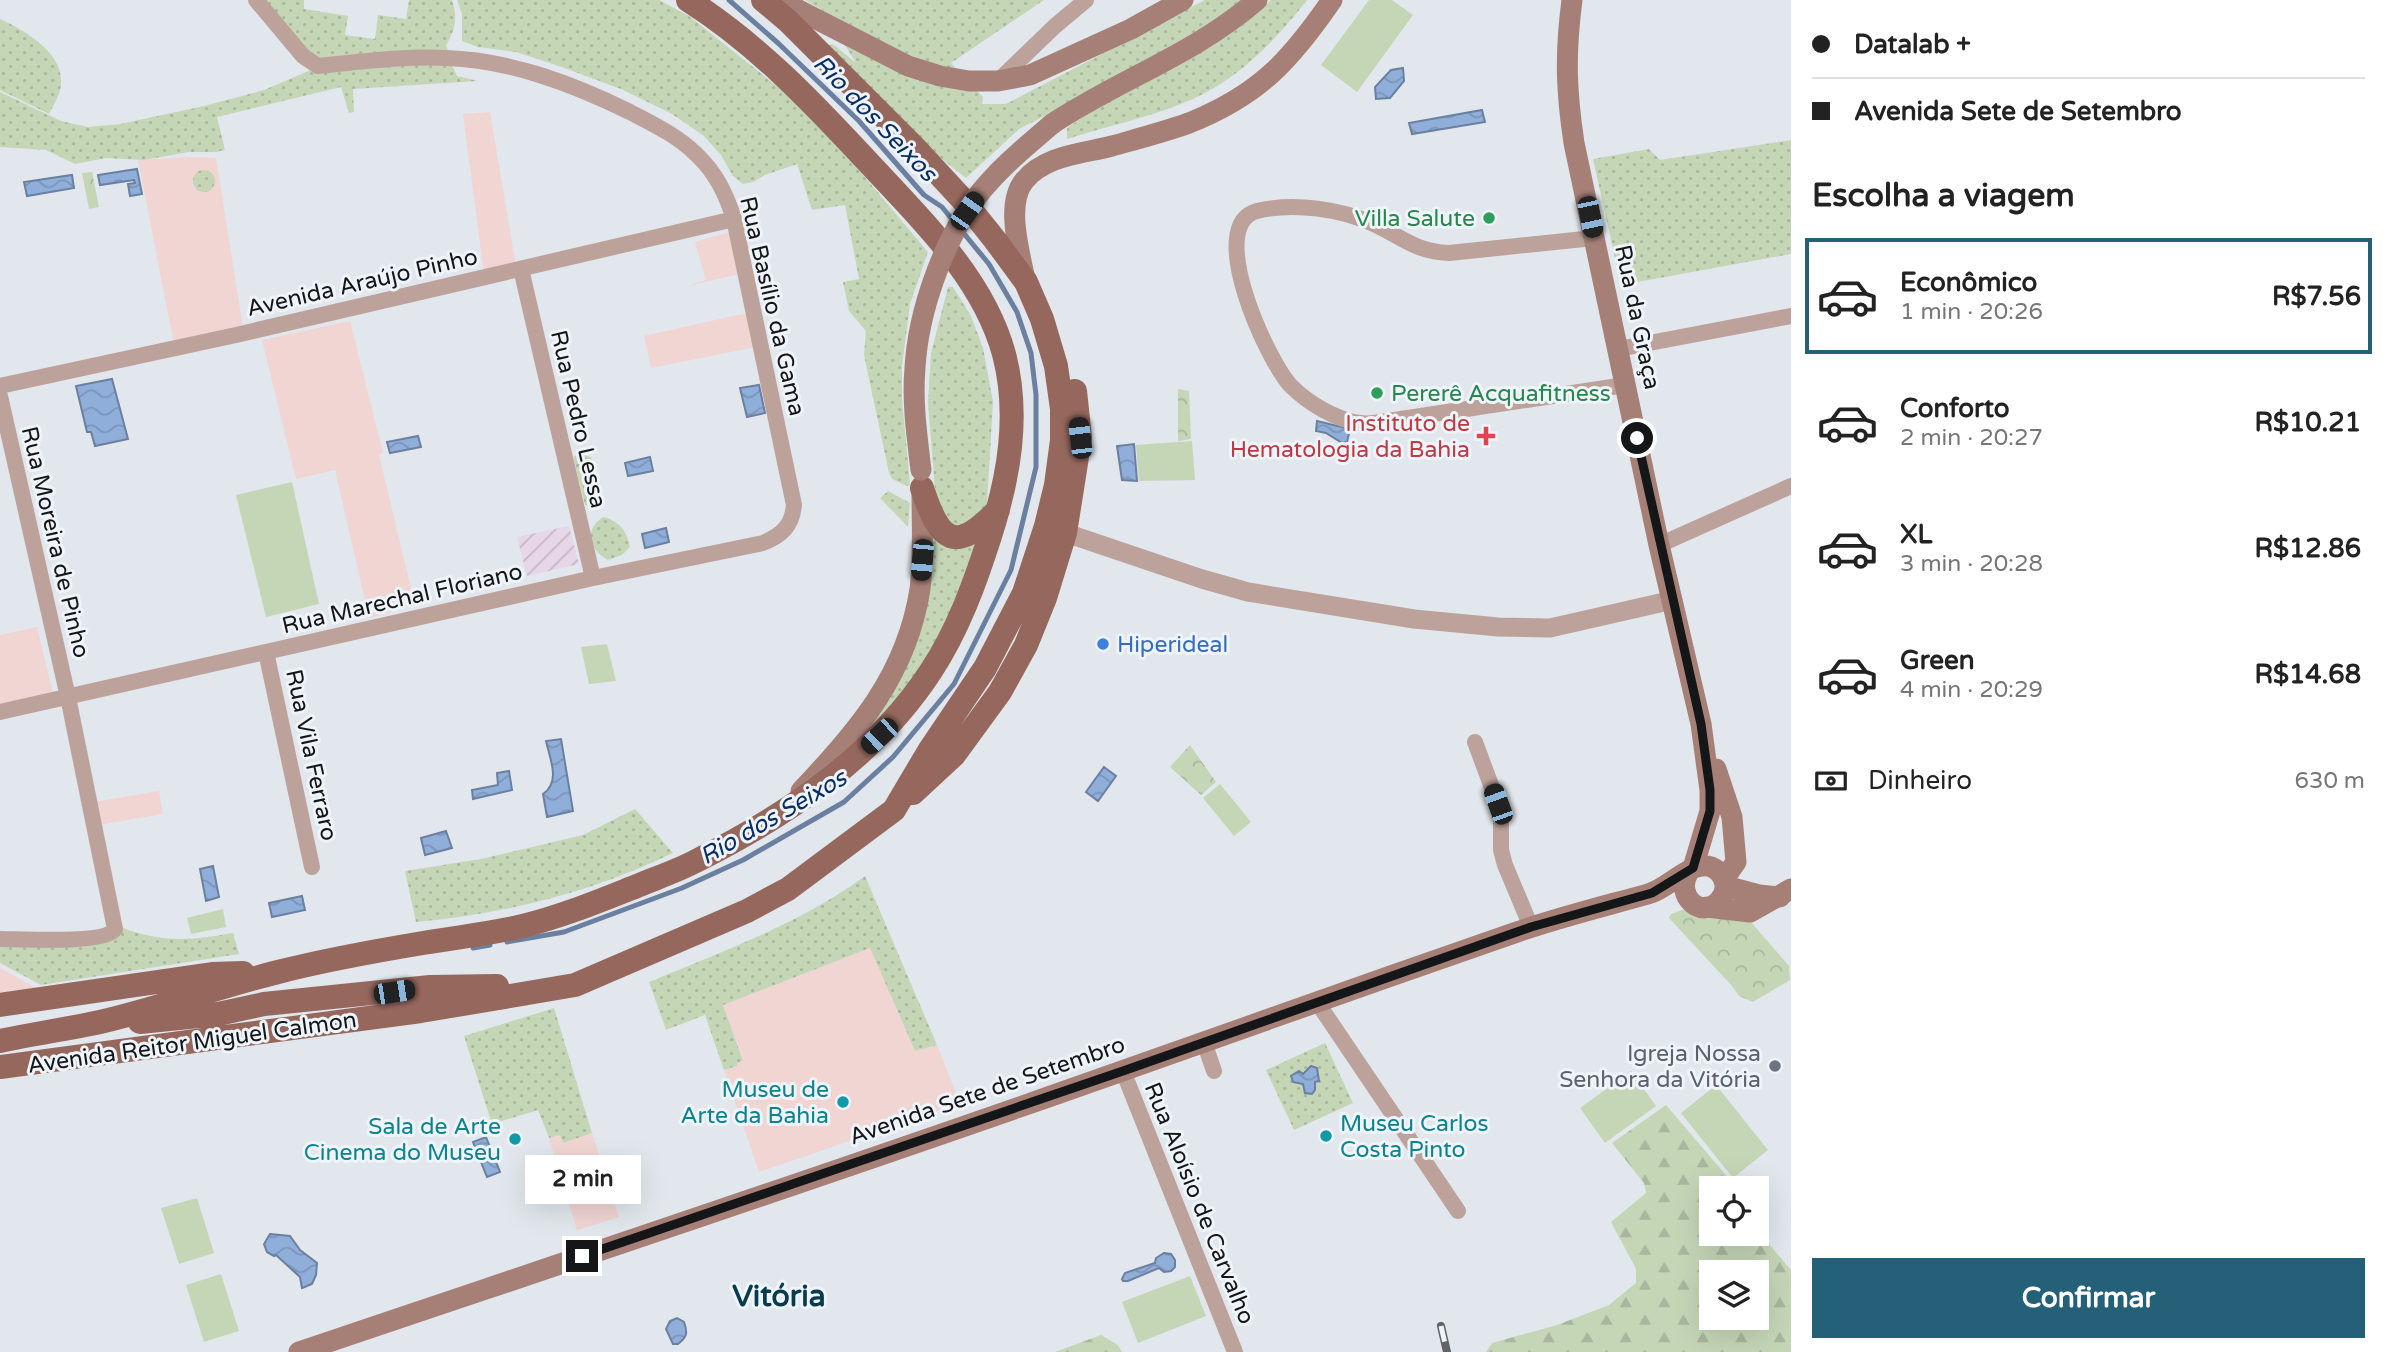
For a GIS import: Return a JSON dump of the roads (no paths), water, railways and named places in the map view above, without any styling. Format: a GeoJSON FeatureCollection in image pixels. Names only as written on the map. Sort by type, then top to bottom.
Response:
{"type":"FeatureCollection","features":[{"type":"Feature","properties":{"kind":"main road"},"geometry":{"type":"LineString","coordinates":[[0,1041],[103,1021],[278,972],[561,916],[693,863],[781,813],[847,766],[871,744],[906,705],[932,670],[969,596],[998,509],[1009,461],[1012,424],[1010,389],[995,325],[981,298],[947,250],[845,138],[784,76],[743,40],[688,0]]}},
{"type":"Feature","properties":{"kind":"main road"},"geometry":{"type":"LineString","coordinates":[[764,0],[820,53],[955,191],[1026,282],[1062,336],[1075,393],[1080,438],[1056,529]]}},
{"type":"Feature","properties":{"kind":"main road"},"geometry":{"type":"LineString","coordinates":[[779,0],[908,66],[969,81],[998,81],[1030,75],[1131,29],[1183,0]]}},
{"type":"Feature","properties":{"kind":"main road"},"geometry":{"type":"LineString","coordinates":[[781,813],[860,725],[881,696],[898,664],[911,626],[922,560],[921,479],[914,409],[915,367],[921,329],[943,256],[959,224],[976,198],[1004,167],[1052,124],[1083,103],[1208,36],[1257,0]]}},
{"type":"Feature","properties":{"kind":"main road"},"geometry":{"type":"LineString","coordinates":[[1056,529],[1056,485],[1062,440],[1062,409],[1056,366],[1042,318],[1026,282],[1015,225],[1016,199],[1023,183],[1037,169],[1053,160],[1186,124],[1224,107],[1252,90],[1282,65],[1307,36],[1332,0]]}},
{"type":"Feature","properties":{"kind":"main road","name":"Rua da Graça"},"geometry":{"type":"LineString","coordinates":[[1572,0],[1566,46],[1567,95],[1594,238],[1659,545],[1701,724],[1710,790],[1710,811],[1691,870]]}},
{"type":"Feature","properties":{"kind":"main road"},"geometry":{"type":"LineString","coordinates":[[921,479],[931,516],[947,536],[957,538],[968,534],[981,527],[998,509]]}},
{"type":"Feature","properties":{"kind":"main road","name":"Avenida Reitor Miguel Calmon"},"geometry":{"type":"LineString","coordinates":[[0,1068],[421,1011],[575,985],[747,911],[778,894],[894,810],[954,755],[1000,692],[1026,645],[1045,598],[1056,529]]}},
{"type":"Feature","properties":{"kind":"main road","name":"Rua da Graça"},"geometry":{"type":"LineString","coordinates":[[1701,724],[1732,817],[1736,862],[1725,882]]}},
{"type":"Feature","properties":{"kind":"main road"},"geometry":{"type":"LineString","coordinates":[[1700,906],[1684,893],[1684,879],[1691,870],[1700,866],[1714,868],[1725,882],[1759,895],[1786,893]]}},
{"type":"Feature","properties":{"kind":"main road","name":"Avenida Sete de Setembro"},"geometry":{"type":"LineString","coordinates":[[299,1352],[1123,1071],[1531,927],[1652,893],[1691,870]]}},
{"type":"Feature","properties":{"kind":"main road"},"geometry":{"type":"LineString","coordinates":[[1700,906],[1718,902],[1722,898],[1725,882]]}},
{"type":"Feature","properties":{"kind":"main road"},"geometry":{"type":"LineString","coordinates":[[1652,893],[1700,906],[1750,912],[1786,893]]}},
{"type":"Feature","properties":{"kind":"main road"},"geometry":{"type":"LineString","coordinates":[[0,1005],[212,974],[278,972]]}},
{"type":"Feature","properties":{"kind":"main road"},"geometry":{"type":"LineString","coordinates":[[103,1021],[177,1020],[264,1004],[430,987],[575,985]]}},
{"type":"Feature","properties":{"kind":"street","name":"Rua Basílio da Gama"},"geometry":{"type":"LineString","coordinates":[[256,0],[303,56],[318,66],[447,58],[496,64],[578,88],[664,130],[697,154],[726,193],[734,219],[794,505]]}},
{"type":"Feature","properties":{"kind":"street"},"geometry":{"type":"LineString","coordinates":[[998,81],[1086,0]]}},
{"type":"Feature","properties":{"kind":"street"},"geometry":{"type":"LineString","coordinates":[[1594,238],[1449,253],[1430,252],[1414,247],[1349,214],[1297,208],[1258,211],[1248,215],[1240,225],[1236,244],[1238,268],[1247,300],[1275,366],[1291,386],[1312,403],[1332,414],[1359,423],[1381,422],[1625,385]]}},
{"type":"Feature","properties":{"kind":"street","name":"Avenida Araújo Pinho"},"geometry":{"type":"LineString","coordinates":[[0,386],[734,219]]}},
{"type":"Feature","properties":{"kind":"street","name":"Rua Pedro Lessa"},"geometry":{"type":"LineString","coordinates":[[521,269],[593,578]]}},
{"type":"Feature","properties":{"kind":"street"},"geometry":{"type":"LineString","coordinates":[[1618,349],[1791,316]]}},
{"type":"Feature","properties":{"kind":"street","name":"Rua Moreira de Pinho"},"geometry":{"type":"LineString","coordinates":[[0,396],[68,697],[115,929],[110,935],[100,937],[0,939]]}},
{"type":"Feature","properties":{"kind":"street"},"geometry":{"type":"LineString","coordinates":[[1659,545],[1791,486]]}},
{"type":"Feature","properties":{"kind":"street","name":"Rua Marechal Floriano"},"geometry":{"type":"LineString","coordinates":[[0,712],[593,578],[763,543],[786,530],[793,518],[794,505]]}},
{"type":"Feature","properties":{"kind":"street"},"geometry":{"type":"LineString","coordinates":[[1056,529],[1248,592],[1414,620],[1550,628],[1673,600]]}},
{"type":"Feature","properties":{"kind":"street","name":"Rua Vila Ferraro"},"geometry":{"type":"LineString","coordinates":[[266,652],[312,866]]}},
{"type":"Feature","properties":{"kind":"street"},"geometry":{"type":"LineString","coordinates":[[1475,742],[1498,804],[1505,865],[1531,927]]}},
{"type":"Feature","properties":{"kind":"street"},"geometry":{"type":"LineString","coordinates":[[1317,1002],[1458,1211]]}},
{"type":"Feature","properties":{"kind":"street"},"geometry":{"type":"LineString","coordinates":[[1204,1042],[1214,1071]]}},
{"type":"Feature","properties":{"kind":"street","name":"Rua Aloísio de Carvalho"},"geometry":{"type":"LineString","coordinates":[[1123,1071],[1235,1352]]}},
{"type":"Feature","properties":{"kind":"water"},"geometry":{"type":"Polygon","coordinates":[[[1403,68],[1404,81],[1390,98],[1376,99],[1375,87],[1391,70],[1403,68]]]}},
{"type":"Feature","properties":{"kind":"water"},"geometry":{"type":"Polygon","coordinates":[[[1482,110],[1485,122],[1412,134],[1409,123],[1482,110]]]}},
{"type":"Feature","properties":{"kind":"water"},"geometry":{"type":"Polygon","coordinates":[[[137,169],[142,194],[130,196],[128,184],[135,183],[134,180],[100,185],[98,175],[137,169]]]}},
{"type":"Feature","properties":{"kind":"water"},"geometry":{"type":"Polygon","coordinates":[[[72,175],[74,188],[27,196],[24,182],[72,175]]]}},
{"type":"Feature","properties":{"kind":"water"},"geometry":{"type":"Polygon","coordinates":[[[112,379],[128,439],[95,446],[91,432],[87,432],[76,386],[112,379]]]}},
{"type":"Feature","properties":{"kind":"water"},"geometry":{"type":"Polygon","coordinates":[[[759,385],[765,413],[747,417],[740,388],[759,385]]]}},
{"type":"Feature","properties":{"kind":"water"},"geometry":{"type":"Polygon","coordinates":[[[1317,421],[1350,429],[1347,442],[1342,443],[1326,433],[1316,431],[1317,421]]]}},
{"type":"Feature","properties":{"kind":"water"},"geometry":{"type":"Polygon","coordinates":[[[418,436],[421,447],[390,453],[387,442],[418,436]]]}},
{"type":"Feature","properties":{"kind":"water"},"geometry":{"type":"Polygon","coordinates":[[[1134,444],[1137,481],[1122,480],[1117,446],[1134,444]]]}},
{"type":"Feature","properties":{"kind":"water"},"geometry":{"type":"Polygon","coordinates":[[[650,457],[653,471],[628,476],[625,463],[650,457]]]}},
{"type":"Feature","properties":{"kind":"water"},"geometry":{"type":"Polygon","coordinates":[[[666,528],[669,542],[645,548],[642,534],[666,528]]]}},
{"type":"Feature","properties":{"kind":"water"},"geometry":{"type":"Polygon","coordinates":[[[561,739],[573,811],[547,817],[543,794],[552,783],[553,777],[546,741],[561,739]]]}},
{"type":"Feature","properties":{"kind":"water"},"geometry":{"type":"Polygon","coordinates":[[[1104,767],[1116,776],[1098,801],[1086,792],[1104,767]]]}},
{"type":"Feature","properties":{"kind":"water"},"geometry":{"type":"Polygon","coordinates":[[[509,771],[512,790],[473,799],[472,790],[498,785],[497,773],[509,771]]]}},
{"type":"Feature","properties":{"kind":"water"},"geometry":{"type":"Polygon","coordinates":[[[446,831],[452,848],[425,855],[421,838],[446,831]]]}},
{"type":"Feature","properties":{"kind":"water"},"geometry":{"type":"Polygon","coordinates":[[[213,866],[219,897],[206,901],[200,869],[213,866]]]}},
{"type":"Feature","properties":{"kind":"water"},"geometry":{"type":"Polygon","coordinates":[[[302,896],[305,910],[272,917],[269,903],[302,896]]]}},
{"type":"Feature","properties":{"kind":"water"},"geometry":{"type":"Polygon","coordinates":[[[1311,1066],[1317,1068],[1319,1081],[1315,1082],[1312,1094],[1305,1093],[1303,1084],[1293,1082],[1291,1076],[1299,1071],[1303,1074],[1311,1066]]]}},
{"type":"Feature","properties":{"kind":"water"},"geometry":{"type":"Polygon","coordinates":[[[486,1137],[500,1172],[487,1177],[473,1142],[486,1137]]]}},
{"type":"Feature","properties":{"kind":"water"},"geometry":{"type":"Polygon","coordinates":[[[270,1234],[290,1236],[300,1250],[317,1263],[312,1284],[302,1288],[300,1277],[276,1255],[267,1252],[264,1244],[270,1234]]]}},
{"type":"Feature","properties":{"kind":"water"},"geometry":{"type":"Polygon","coordinates":[[[1164,1253],[1171,1254],[1175,1260],[1175,1267],[1171,1271],[1164,1272],[1159,1268],[1123,1281],[1125,1273],[1155,1263],[1156,1258],[1164,1253]]]}},
{"type":"Feature","properties":{"kind":"water"},"geometry":{"type":"Polygon","coordinates":[[[677,1318],[684,1322],[686,1334],[678,1344],[673,1344],[666,1329],[670,1321],[677,1318]]]}},
{"type":"Feature","properties":{"kind":"waterway","name":"Rio dos Seixos"},"geometry":{"type":"LineString","coordinates":[[729,0],[859,121],[924,195],[942,207],[955,223]]}},
{"type":"Feature","properties":{"kind":"waterway","name":"Rio dos Seixos"},"geometry":{"type":"LineString","coordinates":[[507,942],[564,932],[682,888],[743,860],[844,802],[893,757],[954,684],[1011,570],[1036,467],[1036,395],[1031,353],[1017,312],[989,264],[961,230]]}},
{"type":"Feature","properties":{"kind":"waterway","name":"Rio dos Seixos"},"geometry":{"type":"LineString","coordinates":[[473,948],[490,945]]}},
{"type":"Feature","properties":{"kind":"railway"},"geometry":{"type":"LineString","coordinates":[[1441,1326],[1447,1352]]}},
{"type":"Feature","properties":{"kind":"place","name":"Villa Salute"},"geometry":{"type":"Point","coordinates":[1489,218]}},
{"type":"Feature","properties":{"kind":"place","name":"Pererê Acquafitness"},"geometry":{"type":"Point","coordinates":[1377,393]}},
{"type":"Feature","properties":{"kind":"place","name":"Instituto de Hematologia da Bahia"},"geometry":{"type":"Point","coordinates":[1486,436]}},
{"type":"Feature","properties":{"kind":"place","name":"Hiperideal"},"geometry":{"type":"Point","coordinates":[1103,644]}},
{"type":"Feature","properties":{"kind":"place","name":"Igreja Nossa Senhora da Vitória"},"geometry":{"type":"Point","coordinates":[1775,1066]}},
{"type":"Feature","properties":{"kind":"place","name":"Museu de Arte da Bahia"},"geometry":{"type":"Point","coordinates":[843,1102]}},
{"type":"Feature","properties":{"kind":"place","name":"Museu Carlos Costa Pinto"},"geometry":{"type":"Point","coordinates":[1326,1136]}},
{"type":"Feature","properties":{"kind":"place","name":"Sala de Arte Cinema do Museu"},"geometry":{"type":"Point","coordinates":[515,1139]}},
{"type":"Feature","properties":{"kind":"district","name":"Vitória"},"geometry":{"type":"Point","coordinates":[779,1296]}}]}
